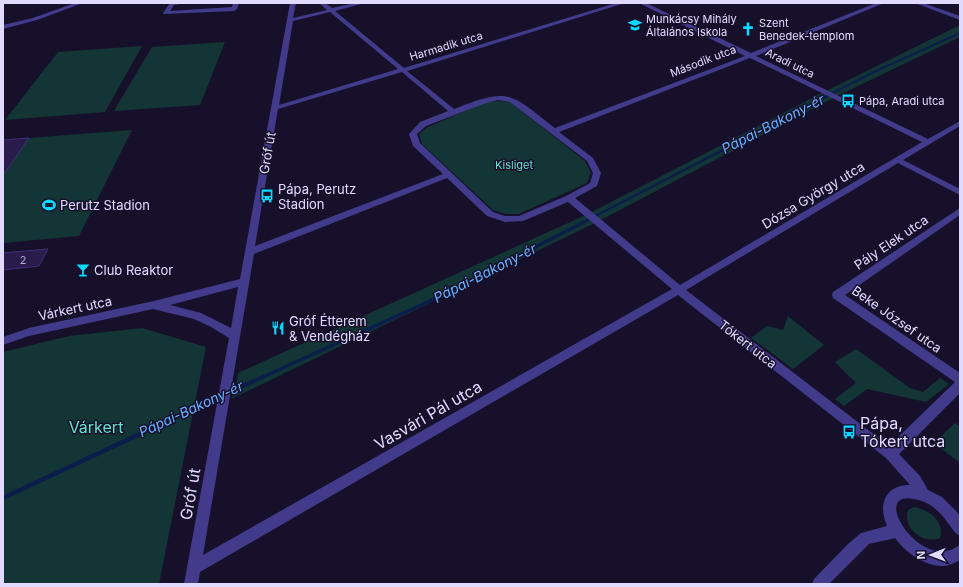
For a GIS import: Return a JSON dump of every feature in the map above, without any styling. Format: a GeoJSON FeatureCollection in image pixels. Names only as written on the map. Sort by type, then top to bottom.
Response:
{"type":"FeatureCollection","features":[{"type":"Feature","properties":{"kind":"street"},"geometry":{"type":"LineString","coordinates":[[3,27],[35,19],[80,3]]}},
{"type":"Feature","properties":{"kind":"street"},"geometry":{"type":"LineString","coordinates":[[182,3],[172,4],[166,13],[234,9],[236,3]]}},
{"type":"Feature","properties":{"kind":"street","name":"Gróf út"},"geometry":{"type":"LineString","coordinates":[[191,584],[293,3]]}},
{"type":"Feature","properties":{"kind":"street"},"geometry":{"type":"LineString","coordinates":[[322,3],[453,112]]}},
{"type":"Feature","properties":{"kind":"street"},"geometry":{"type":"LineString","coordinates":[[290,20],[362,3]]}},
{"type":"Feature","properties":{"kind":"street","name":"Harmadik utca"},"geometry":{"type":"LineString","coordinates":[[275,108],[622,3]]}},
{"type":"Feature","properties":{"kind":"street","name":"Aradi utca"},"geometry":{"type":"LineString","coordinates":[[642,3],[928,142]]}},
{"type":"Feature","properties":{"kind":"street","name":"Második utca"},"geometry":{"type":"LineString","coordinates":[[554,131],[750,56],[881,3]]}},
{"type":"Feature","properties":{"kind":"street"},"geometry":{"type":"LineString","coordinates":[[918,3],[960,18]]}},
{"type":"Feature","properties":{"kind":"street"},"geometry":{"type":"LineString","coordinates":[[498,98],[512,100],[554,131],[590,160],[597,173],[594,184],[569,198],[520,219],[505,219],[490,214],[416,144],[413,134],[422,124],[484,101],[498,98]]}},
{"type":"Feature","properties":{"kind":"street","name":"Dózsa György utca"},"geometry":{"type":"LineString","coordinates":[[679,290],[960,123]]}},
{"type":"Feature","properties":{"kind":"street"},"geometry":{"type":"LineString","coordinates":[[897,160],[960,192]]}},
{"type":"Feature","properties":{"kind":"street"},"geometry":{"type":"LineString","coordinates":[[250,252],[448,175]]}},
{"type":"Feature","properties":{"kind":"street","name":"Tókert utca"},"geometry":{"type":"LineString","coordinates":[[569,198],[679,290],[890,454],[915,481],[922,494]]}},
{"type":"Feature","properties":{"kind":"street","name":"Pály Elek utca"},"geometry":{"type":"LineString","coordinates":[[837,295],[960,211]]}},
{"type":"Feature","properties":{"kind":"street","name":"Várkert utca"},"geometry":{"type":"LineString","coordinates":[[3,341],[29,332],[154,305],[244,282]]}},
{"type":"Feature","properties":{"kind":"street","name":"Vasvári Pál utca"},"geometry":{"type":"LineString","coordinates":[[194,568],[679,290]]}},
{"type":"Feature","properties":{"kind":"street","name":"Beke József utca"},"geometry":{"type":"LineString","coordinates":[[837,295],[960,379]]}},
{"type":"Feature","properties":{"kind":"street","name":"Várkert utca"},"geometry":{"type":"LineString","coordinates":[[154,305],[199,315],[218,324],[235,337]]}},
{"type":"Feature","properties":{"kind":"street"},"geometry":{"type":"LineString","coordinates":[[890,454],[960,385]]}},
{"type":"Feature","properties":{"kind":"street","name":"Tókert utca"},"geometry":{"type":"LineString","coordinates":[[960,520],[934,500],[912,491],[902,492],[895,495],[890,502],[889,510],[891,520],[897,531],[906,542],[918,551],[931,558],[943,560],[954,558],[960,552]]}},
{"type":"Feature","properties":{"kind":"street","name":"Tókert utca"},"geometry":{"type":"LineString","coordinates":[[945,508],[954,519],[960,530]]}},
{"type":"Feature","properties":{"kind":"street"},"geometry":{"type":"LineString","coordinates":[[819,584],[854,548],[866,538],[897,531]]}},
{"type":"Feature","properties":{"kind":"green space"},"geometry":{"type":"Polygon","coordinates":[[[960,25],[960,37],[835,97],[597,222],[231,399],[236,389],[238,373],[588,214],[824,92],[960,25]]]}},
{"type":"Feature","properties":{"kind":"green space"},"geometry":{"type":"Polygon","coordinates":[[[225,42],[200,105],[114,111],[152,47],[225,42]]]}},
{"type":"Feature","properties":{"kind":"green space"},"geometry":{"type":"Polygon","coordinates":[[[142,46],[105,112],[5,120],[58,52],[142,46]]]}},
{"type":"Feature","properties":{"kind":"green space","name":"Kisliget"},"geometry":{"type":"Polygon","coordinates":[[[486,102],[510,102],[585,161],[591,173],[587,183],[519,214],[506,214],[493,210],[422,144],[419,134],[426,128],[486,102]]]}},
{"type":"Feature","properties":{"kind":"green space","name":"Perutz Stadion"},"geometry":{"type":"Polygon","coordinates":[[[132,130],[79,236],[3,243],[3,175],[29,138],[132,130]]]}},
{"type":"Feature","properties":{"kind":"green space"},"geometry":{"type":"Polygon","coordinates":[[[788,316],[824,345],[793,369],[751,338],[767,326],[783,330],[788,316]]]}},
{"type":"Feature","properties":{"kind":"green space","name":"Várkert"},"geometry":{"type":"Polygon","coordinates":[[[142,328],[206,347],[159,584],[3,584],[3,352],[69,336],[142,328]]]}},
{"type":"Feature","properties":{"kind":"green space"},"geometry":{"type":"Polygon","coordinates":[[[856,349],[910,388],[923,392],[940,378],[949,384],[926,402],[867,389],[844,406],[835,399],[856,383],[835,362],[856,349]]]}},
{"type":"Feature","properties":{"kind":"green space"},"geometry":{"type":"Polygon","coordinates":[[[955,423],[960,427],[960,463],[934,443],[955,423]]]}},
{"type":"Feature","properties":{"kind":"green space"},"geometry":{"type":"Polygon","coordinates":[[[914,507],[920,508],[934,517],[940,526],[940,538],[933,540],[927,539],[921,537],[911,529],[907,517],[908,510],[914,507]]]}},
{"type":"Feature","properties":{"kind":"building"},"geometry":{"type":"Polygon","coordinates":[[[29,138],[3,175],[3,140],[29,138]]]}},
{"type":"Feature","properties":{"kind":"building","name":"Perutz Stadion"},"geometry":{"type":"Polygon","coordinates":[[[48,249],[39,266],[3,270],[3,253],[48,249]]]}},
{"type":"Feature","properties":{"kind":"waterway","name":"Pápai-Bakony-ér"},"geometry":{"type":"LineString","coordinates":[[825,97],[874,72],[960,33]]}},
{"type":"Feature","properties":{"kind":"waterway","name":"Pápai-Bakony-ér"},"geometry":{"type":"LineString","coordinates":[[584,222],[827,96]]}},
{"type":"Feature","properties":{"kind":"waterway","name":"Pápai-Bakony-ér"},"geometry":{"type":"LineString","coordinates":[[252,382],[434,299],[586,221]]}},
{"type":"Feature","properties":{"kind":"waterway","name":"Pápai-Bakony-ér"},"geometry":{"type":"LineString","coordinates":[[227,393],[254,381]]}},
{"type":"Feature","properties":{"kind":"waterway","name":"Pápai-Bakony-ér"},"geometry":{"type":"LineString","coordinates":[[3,498],[221,396]]}},
{"type":"Feature","properties":{"kind":"place","name":"Munkácsy Mihály Általános Iskola"},"geometry":{"type":"Point","coordinates":[635,25]}},
{"type":"Feature","properties":{"kind":"place","name":"Szent Benedek-templom"},"geometry":{"type":"Point","coordinates":[748,29]}},
{"type":"Feature","properties":{"kind":"place","name":"Pápa, Aradi utca"},"geometry":{"type":"Point","coordinates":[848,101]}},
{"type":"Feature","properties":{"kind":"place","name":"Pápa, Perutz Stadion"},"geometry":{"type":"Point","coordinates":[267,196]}},
{"type":"Feature","properties":{"kind":"place","name":"Perutz Stadion"},"geometry":{"type":"Point","coordinates":[49,205]}},
{"type":"Feature","properties":{"kind":"place","name":"Club Reaktor"},"geometry":{"type":"Point","coordinates":[83,270]}},
{"type":"Feature","properties":{"kind":"place","name":"Gróf Étterem & Vendégház"},"geometry":{"type":"Point","coordinates":[278,328]}},
{"type":"Feature","properties":{"kind":"place","name":"Pápa, Tókert utca"},"geometry":{"type":"Point","coordinates":[849,432]}}]}
